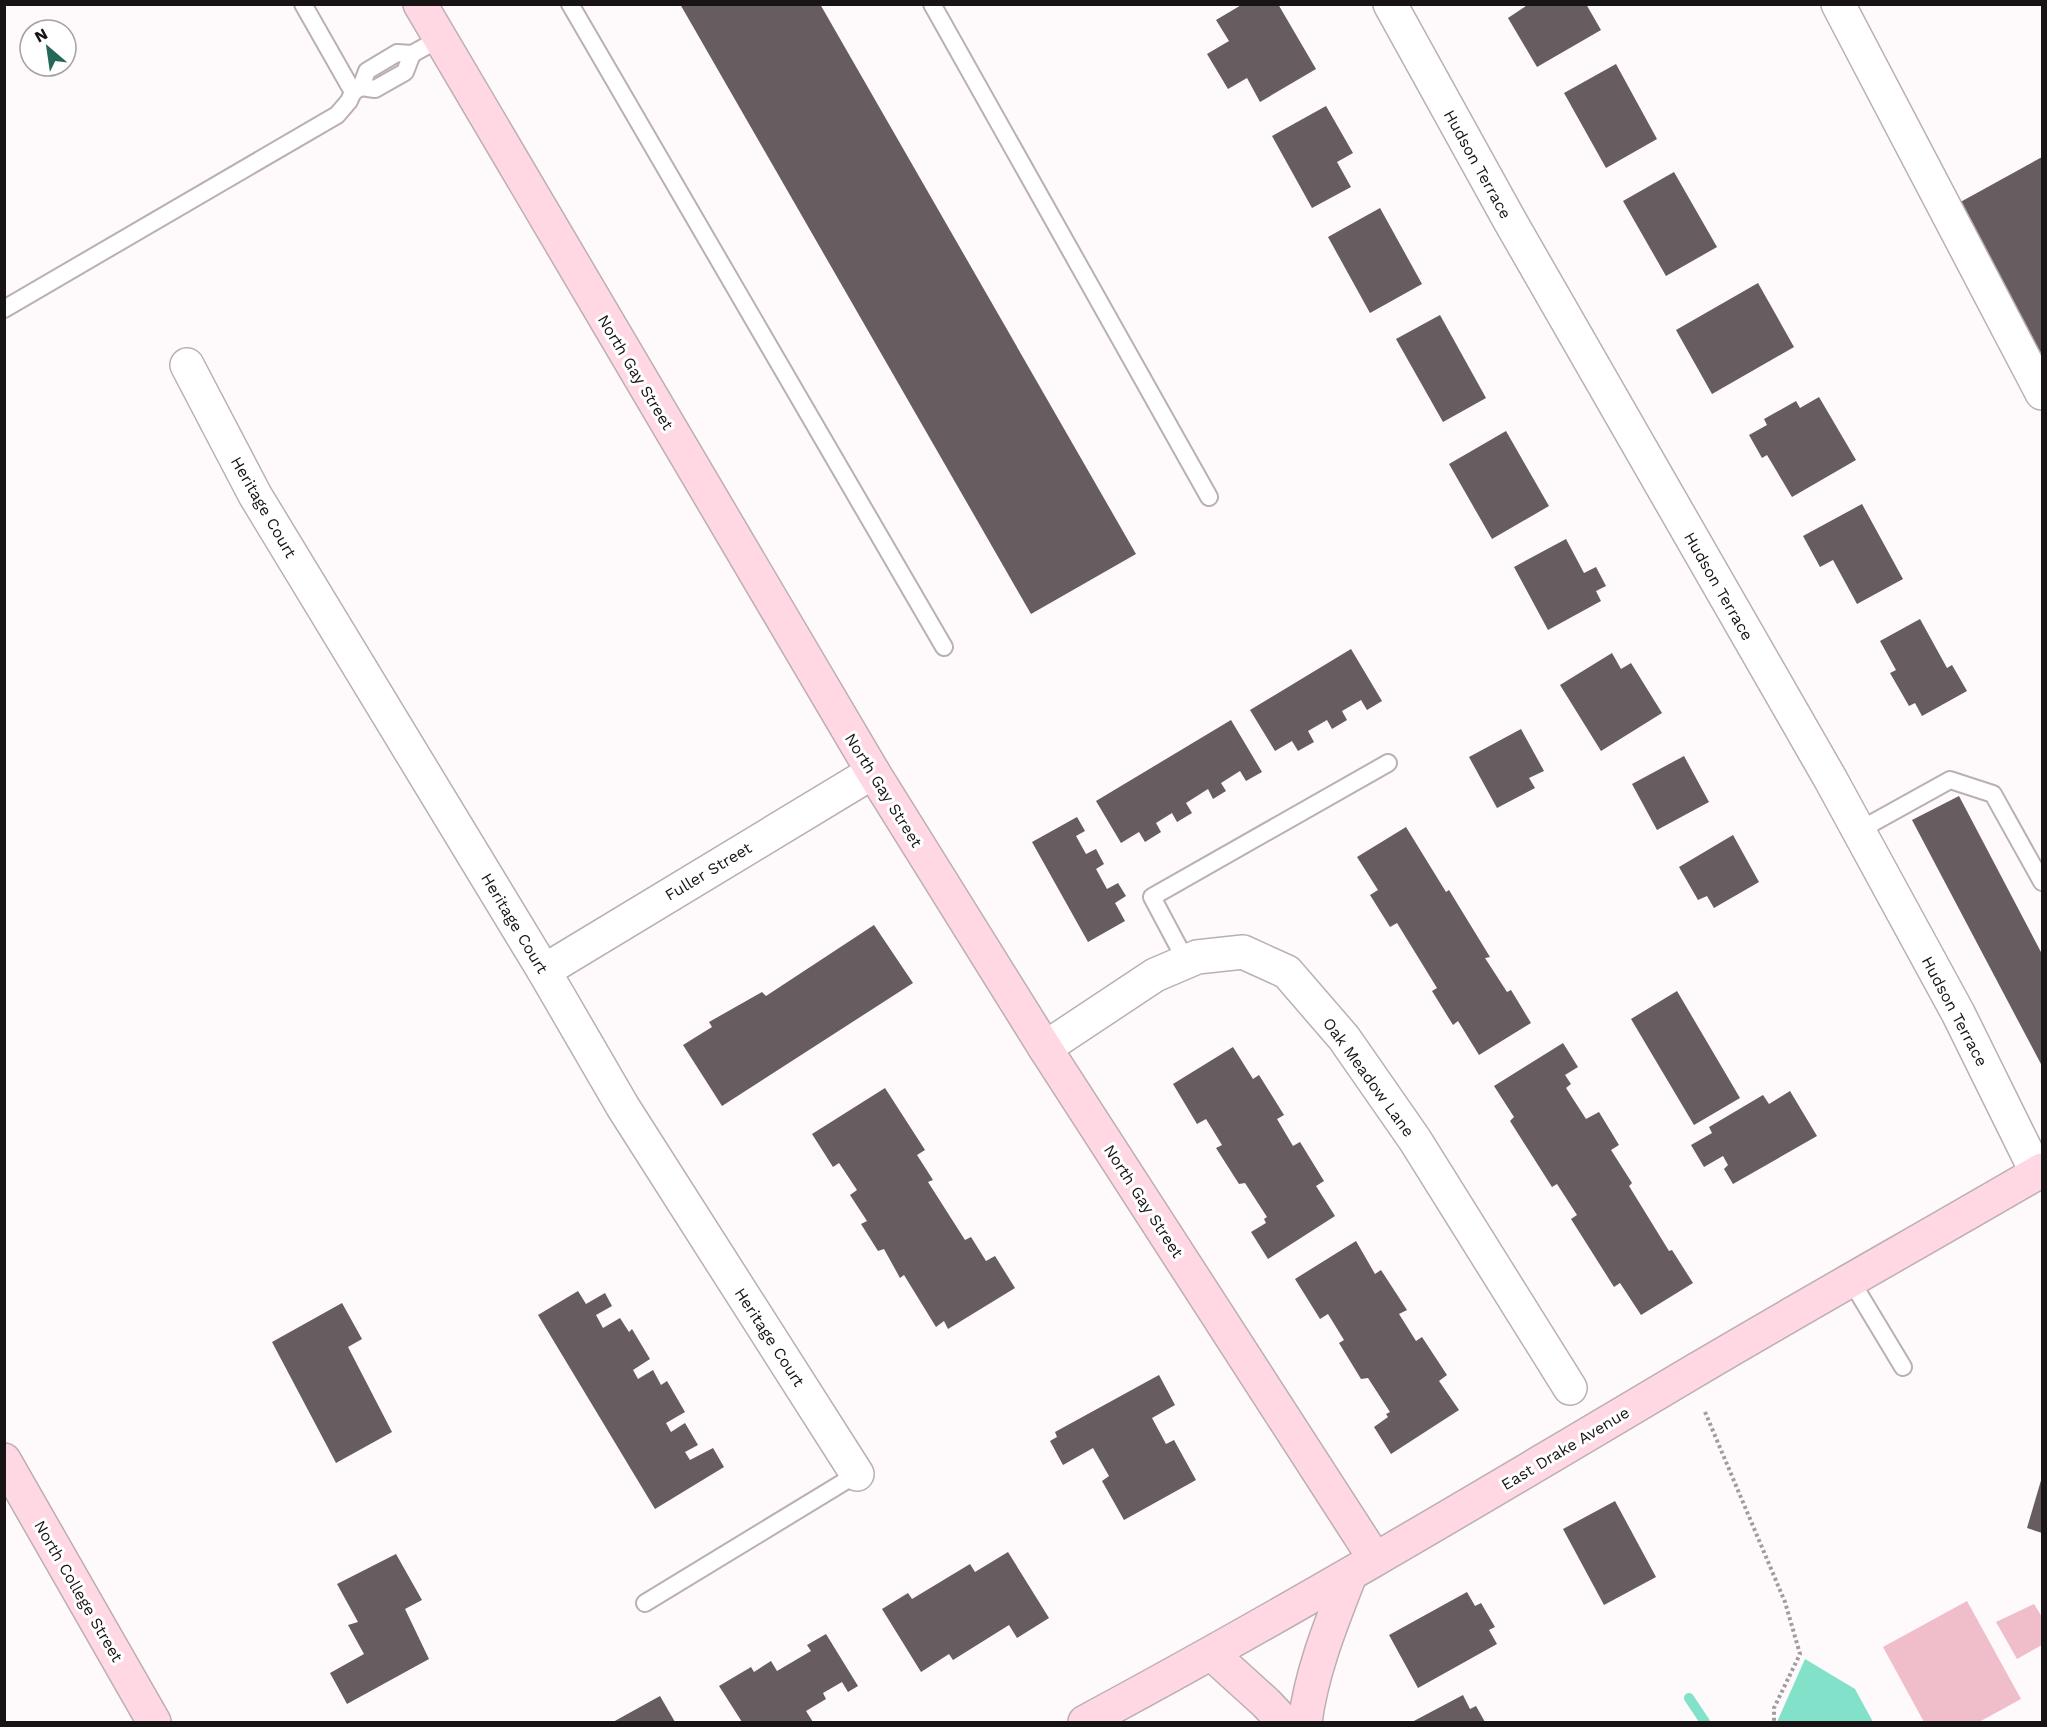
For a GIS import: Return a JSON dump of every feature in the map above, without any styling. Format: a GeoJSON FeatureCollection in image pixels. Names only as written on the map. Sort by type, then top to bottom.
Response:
{"type":"FeatureCollection","features":[{"type":"Feature","properties":{"kind":"street","name":"North Gay Street"},"geometry":{"type":"LineString","coordinates":[[420,4],[425,46],[1045,1048],[1362,1567]]}},
{"type":"Feature","properties":{"kind":"street","name":"Hudson Terrace"},"geometry":{"type":"LineString","coordinates":[[1390,4],[1510,221],[1858,831],[1958,1013],[2040,1171]]}},
{"type":"Feature","properties":{"kind":"street"},"geometry":{"type":"LineString","coordinates":[[1838,4],[2043,393]]}},
{"type":"Feature","properties":{"kind":"street","name":"Heritage Court"},"geometry":{"type":"LineString","coordinates":[[187,365],[255,495],[544,971],[623,1107],[857,1474]]}},
{"type":"Feature","properties":{"kind":"street","name":"Fuller Street"},"geometry":{"type":"LineString","coordinates":[[544,971],[873,772]]}},
{"type":"Feature","properties":{"kind":"street","name":"Oak Meadow Lane"},"geometry":{"type":"LineString","coordinates":[[1045,1048],[1155,975],[1197,957],[1243,952],[1287,972],[1344,1038],[1415,1140],[1570,1388]]}},
{"type":"Feature","properties":{"kind":"street","name":"East Drake Avenue"},"geometry":{"type":"LineString","coordinates":[[1085,1722],[1212,1654],[1850,1279],[2040,1171]]}},
{"type":"Feature","properties":{"kind":"street","name":"North College Street"},"geometry":{"type":"LineString","coordinates":[[4,1460],[154,1722]]}},
{"type":"Feature","properties":{"kind":"street"},"geometry":{"type":"LineString","coordinates":[[1305,1722],[1309,1693],[1326,1635],[1362,1567]]}},
{"type":"Feature","properties":{"kind":"street"},"geometry":{"type":"LineString","coordinates":[[1212,1654],[1284,1722]]}},
{"type":"Feature","properties":{"kind":"lane"},"geometry":{"type":"LineString","coordinates":[[303,4],[357,89]]}},
{"type":"Feature","properties":{"kind":"lane"},"geometry":{"type":"LineString","coordinates":[[570,4],[944,647]]}},
{"type":"Feature","properties":{"kind":"lane"},"geometry":{"type":"LineString","coordinates":[[932,4],[1209,497]]}},
{"type":"Feature","properties":{"kind":"lane"},"geometry":{"type":"LineString","coordinates":[[4,309],[338,115],[367,71],[397,53],[425,46]]}},
{"type":"Feature","properties":{"kind":"lane"},"geometry":{"type":"LineString","coordinates":[[1186,961],[1152,897],[1388,763]]}},
{"type":"Feature","properties":{"kind":"lane"},"geometry":{"type":"LineString","coordinates":[[1858,831],[1950,780],[1993,794],[2043,882]]}},
{"type":"Feature","properties":{"kind":"lane"},"geometry":{"type":"LineString","coordinates":[[1850,1279],[1903,1367]]}},
{"type":"Feature","properties":{"kind":"lane"},"geometry":{"type":"LineString","coordinates":[[645,1603],[857,1474]]}},
{"type":"Feature","properties":{"kind":"path"},"geometry":{"type":"LineString","coordinates":[[1705,1412],[1785,1602],[1800,1654],[1774,1708],[1774,1722]]}},
{"type":"Feature","properties":{"kind":"shaded area"},"geometry":{"type":"Polygon","coordinates":[[[1967,1601],[2021,1699],[1979,1722],[1924,1722],[1883,1647],[1967,1601]]]}},
{"type":"Feature","properties":{"kind":"shaded area"},"geometry":{"type":"Polygon","coordinates":[[[2034,1604],[2042,1617],[2042,1645],[2017,1659],[1996,1622],[2034,1604]]]}},
{"type":"Feature","properties":{"kind":"shaded area"},"geometry":{"type":"Polygon","coordinates":[[[1805,1659],[1855,1689],[1873,1722],[1777,1722],[1805,1659]]]}},
{"type":"Feature","properties":{"kind":"building"},"geometry":{"type":"Polygon","coordinates":[[[680,4],[820,4],[1136,554],[1031,614],[680,4]]]}},
{"type":"Feature","properties":{"kind":"building"},"geometry":{"type":"Polygon","coordinates":[[[1243,4],[1278,4],[1316,69],[1260,102],[1247,78],[1228,89],[1207,54],[1229,41],[1216,20],[1243,4]]]}},
{"type":"Feature","properties":{"kind":"building"},"geometry":{"type":"Polygon","coordinates":[[[1529,4],[1586,4],[1601,30],[1537,67],[1508,18],[1529,4]]]}},
{"type":"Feature","properties":{"kind":"building"},"geometry":{"type":"Polygon","coordinates":[[[1616,64],[1657,139],[1606,168],[1564,93],[1616,64]]]}},
{"type":"Feature","properties":{"kind":"building"},"geometry":{"type":"Polygon","coordinates":[[[1326,106],[1353,153],[1337,162],[1351,187],[1312,208],[1272,136],[1326,106]]]}},
{"type":"Feature","properties":{"kind":"building"},"geometry":{"type":"Polygon","coordinates":[[[2042,157],[2042,363],[1955,205],[2042,157]]]}},
{"type":"Feature","properties":{"kind":"building"},"geometry":{"type":"Polygon","coordinates":[[[1674,172],[1717,247],[1666,276],[1623,201],[1674,172]]]}},
{"type":"Feature","properties":{"kind":"building"},"geometry":{"type":"Polygon","coordinates":[[[1380,208],[1422,284],[1370,313],[1328,237],[1380,208]]]}},
{"type":"Feature","properties":{"kind":"building"},"geometry":{"type":"Polygon","coordinates":[[[1758,283],[1794,347],[1712,394],[1676,330],[1758,283]]]}},
{"type":"Feature","properties":{"kind":"building"},"geometry":{"type":"Polygon","coordinates":[[[1440,315],[1486,398],[1443,422],[1396,339],[1440,315]]]}},
{"type":"Feature","properties":{"kind":"building"},"geometry":{"type":"Polygon","coordinates":[[[1819,397],[1856,460],[1792,497],[1767,455],[1762,458],[1749,435],[1767,425],[1764,419],[1796,401],[1800,408],[1819,397]]]}},
{"type":"Feature","properties":{"kind":"building"},"geometry":{"type":"Polygon","coordinates":[[[1506,431],[1549,506],[1492,539],[1449,464],[1506,431]]]}},
{"type":"Feature","properties":{"kind":"building"},"geometry":{"type":"Polygon","coordinates":[[[1862,504],[1903,579],[1857,604],[1833,560],[1820,567],[1803,536],[1862,504]]]}},
{"type":"Feature","properties":{"kind":"building"},"geometry":{"type":"Polygon","coordinates":[[[1566,539],[1584,573],[1596,567],[1606,586],[1596,591],[1601,601],[1548,630],[1514,567],[1566,539]]]}},
{"type":"Feature","properties":{"kind":"building"},"geometry":{"type":"Polygon","coordinates":[[[1920,619],[1947,668],[1952,665],[1967,691],[1922,716],[1915,703],[1909,706],[1890,673],[1896,670],[1880,641],[1920,619]]]}},
{"type":"Feature","properties":{"kind":"building"},"geometry":{"type":"Polygon","coordinates":[[[1351,649],[1382,701],[1367,710],[1361,700],[1342,711],[1347,720],[1332,729],[1327,720],[1308,731],[1314,742],[1298,751],[1292,741],[1275,751],[1250,710],[1351,649]]]}},
{"type":"Feature","properties":{"kind":"building"},"geometry":{"type":"Polygon","coordinates":[[[1612,653],[1621,669],[1631,663],[1662,713],[1601,751],[1560,685],[1612,653]]]}},
{"type":"Feature","properties":{"kind":"building"},"geometry":{"type":"Polygon","coordinates":[[[1231,720],[1262,772],[1246,781],[1240,771],[1221,783],[1226,791],[1213,799],[1208,789],[1186,803],[1192,813],[1177,822],[1172,813],[1156,823],[1161,832],[1145,842],[1139,832],[1121,843],[1096,801],[1231,720]]]}},
{"type":"Feature","properties":{"kind":"building"},"geometry":{"type":"Polygon","coordinates":[[[1521,729],[1544,771],[1529,778],[1535,788],[1497,808],[1469,757],[1521,729]]]}},
{"type":"Feature","properties":{"kind":"building"},"geometry":{"type":"Polygon","coordinates":[[[1684,756],[1709,802],[1657,830],[1632,784],[1684,756]]]}},
{"type":"Feature","properties":{"kind":"building"},"geometry":{"type":"Polygon","coordinates":[[[1959,796],[2042,954],[2042,1066],[1912,820],[1959,796]]]}},
{"type":"Feature","properties":{"kind":"building"},"geometry":{"type":"Polygon","coordinates":[[[1077,817],[1085,831],[1076,836],[1086,854],[1096,849],[1104,864],[1096,869],[1107,889],[1118,883],[1126,896],[1115,903],[1125,921],[1088,942],[1032,842],[1077,817]]]}},
{"type":"Feature","properties":{"kind":"building"},"geometry":{"type":"Polygon","coordinates":[[[1406,827],[1446,892],[1449,890],[1490,957],[1485,958],[1507,992],[1511,990],[1531,1023],[1479,1055],[1458,1021],[1453,1025],[1432,991],[1437,988],[1397,923],[1390,927],[1370,895],[1378,890],[1357,857],[1406,827]]]}},
{"type":"Feature","properties":{"kind":"building"},"geometry":{"type":"Polygon","coordinates":[[[1733,835],[1759,882],[1714,908],[1707,896],[1698,900],[1679,867],[1733,835]]]}},
{"type":"Feature","properties":{"kind":"building"},"geometry":{"type":"Polygon","coordinates":[[[874,925],[913,983],[722,1106],[683,1045],[712,1027],[709,1022],[762,992],[766,996],[874,925]]]}},
{"type":"Feature","properties":{"kind":"building"},"geometry":{"type":"Polygon","coordinates":[[[1677,991],[1740,1098],[1694,1125],[1631,1019],[1677,991]]]}},
{"type":"Feature","properties":{"kind":"building"},"geometry":{"type":"Polygon","coordinates":[[[1563,1043],[1578,1067],[1565,1075],[1571,1084],[1566,1088],[1586,1119],[1599,1112],[1619,1145],[1611,1150],[1632,1183],[1629,1186],[1669,1251],[1672,1250],[1693,1283],[1641,1315],[1620,1283],[1614,1287],[1571,1219],[1577,1215],[1557,1184],[1552,1187],[1510,1121],[1514,1117],[1494,1086],[1563,1043]]]}},
{"type":"Feature","properties":{"kind":"building"},"geometry":{"type":"Polygon","coordinates":[[[1233,1047],[1253,1079],[1259,1075],[1284,1115],[1277,1119],[1293,1146],[1300,1142],[1324,1181],[1316,1186],[1335,1216],[1268,1259],[1251,1232],[1266,1223],[1264,1219],[1267,1217],[1245,1183],[1239,1184],[1216,1148],[1222,1145],[1206,1119],[1197,1124],[1173,1084],[1233,1047]]]}},
{"type":"Feature","properties":{"kind":"building"},"geometry":{"type":"Polygon","coordinates":[[[885,1088],[925,1150],[917,1155],[933,1180],[928,1182],[965,1240],[971,1237],[986,1261],[995,1256],[1015,1288],[948,1329],[944,1321],[936,1327],[904,1275],[900,1278],[884,1249],[878,1251],[861,1224],[867,1221],[850,1195],[857,1190],[839,1163],[833,1167],[812,1134],[885,1088]]]}},
{"type":"Feature","properties":{"kind":"building"},"geometry":{"type":"Polygon","coordinates":[[[1790,1091],[1817,1136],[1733,1184],[1724,1169],[1728,1165],[1723,1156],[1704,1167],[1691,1145],[1712,1133],[1709,1127],[1763,1095],[1769,1104],[1790,1091]]]}},
{"type":"Feature","properties":{"kind":"building"},"geometry":{"type":"Polygon","coordinates":[[[1356,1241],[1375,1274],[1381,1270],[1407,1310],[1399,1314],[1416,1341],[1422,1337],[1447,1375],[1439,1381],[1459,1410],[1391,1454],[1374,1427],[1388,1417],[1386,1414],[1390,1412],[1368,1378],[1361,1379],[1339,1343],[1344,1340],[1328,1314],[1320,1319],[1295,1279],[1356,1241]]]}},
{"type":"Feature","properties":{"kind":"building"},"geometry":{"type":"Polygon","coordinates":[[[578,1291],[586,1304],[605,1293],[612,1306],[596,1315],[603,1328],[620,1318],[629,1332],[632,1329],[650,1359],[633,1370],[638,1379],[653,1370],[661,1385],[667,1381],[685,1412],[666,1423],[671,1432],[685,1423],[698,1445],[685,1452],[690,1460],[713,1448],[724,1467],[655,1509],[538,1315],[578,1291]]]}},
{"type":"Feature","properties":{"kind":"building"},"geometry":{"type":"Polygon","coordinates":[[[342,1303],[362,1339],[348,1347],[392,1432],[336,1463],[272,1342],[342,1303]]]}},
{"type":"Feature","properties":{"kind":"building"},"geometry":{"type":"Polygon","coordinates":[[[1159,1375],[1175,1405],[1152,1418],[1166,1444],[1174,1440],[1196,1480],[1124,1520],[1102,1481],[1109,1476],[1093,1448],[1063,1465],[1050,1441],[1057,1437],[1055,1432],[1159,1375]]]}},
{"type":"Feature","properties":{"kind":"building"},"geometry":{"type":"Polygon","coordinates":[[[2042,1477],[2042,1533],[2027,1528],[2042,1477]]]}},
{"type":"Feature","properties":{"kind":"building"},"geometry":{"type":"Polygon","coordinates":[[[1615,1501],[1656,1577],[1604,1605],[1563,1529],[1615,1501]]]}},
{"type":"Feature","properties":{"kind":"building"},"geometry":{"type":"Polygon","coordinates":[[[1008,1552],[1049,1618],[1017,1638],[1009,1625],[953,1660],[949,1654],[921,1672],[882,1609],[908,1593],[912,1599],[970,1564],[975,1572],[1008,1552]]]}},
{"type":"Feature","properties":{"kind":"building"},"geometry":{"type":"Polygon","coordinates":[[[396,1554],[422,1600],[405,1609],[429,1659],[347,1704],[330,1673],[364,1654],[348,1625],[358,1622],[337,1584],[396,1554]]]}},
{"type":"Feature","properties":{"kind":"building"},"geometry":{"type":"Polygon","coordinates":[[[1467,1592],[1475,1606],[1481,1603],[1495,1627],[1489,1630],[1497,1644],[1418,1688],[1389,1635],[1467,1592]]]}},
{"type":"Feature","properties":{"kind":"building"},"geometry":{"type":"Polygon","coordinates":[[[826,1634],[858,1686],[848,1692],[842,1682],[823,1693],[826,1699],[806,1711],[813,1722],[742,1722],[719,1686],[751,1667],[754,1672],[771,1661],[777,1671],[811,1651],[807,1645],[826,1634]]]}},
{"type":"Feature","properties":{"kind":"building"},"geometry":{"type":"Polygon","coordinates":[[[1463,1695],[1470,1709],[1476,1706],[1485,1722],[1412,1722],[1463,1695]]]}},
{"type":"Feature","properties":{"kind":"building"},"geometry":{"type":"Polygon","coordinates":[[[660,1696],[675,1722],[613,1722],[660,1696]]]}},
{"type":"Feature","properties":{"kind":"waterway"},"geometry":{"type":"LineString","coordinates":[[1689,1698],[1705,1722]]}}]}
